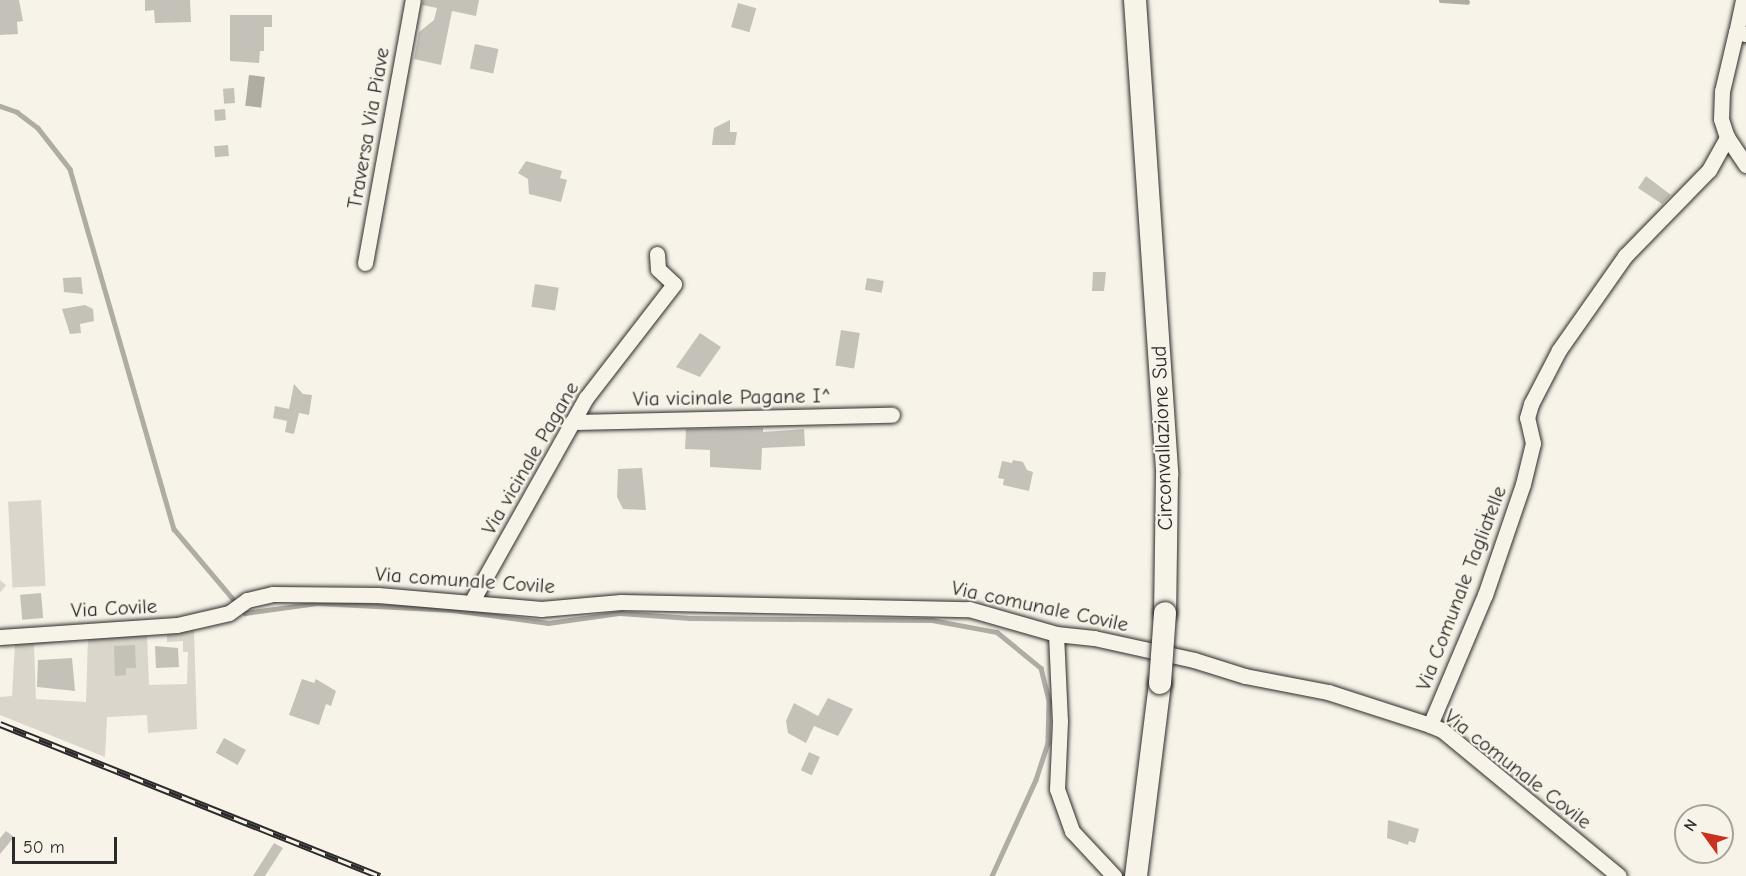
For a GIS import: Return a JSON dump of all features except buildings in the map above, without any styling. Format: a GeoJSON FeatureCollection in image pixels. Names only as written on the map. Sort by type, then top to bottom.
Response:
{"type":"FeatureCollection","features":[{"type":"Feature","properties":{"kind":"main road","name":"Circonvallazione Sud"},"geometry":{"type":"LineString","coordinates":[[1135,0],[1167,475],[1165,614],[1160,683],[1138,865]]}},
{"type":"Feature","properties":{"kind":"street","name":"Traversa Via Piave"},"geometry":{"type":"LineString","coordinates":[[365,263],[413,0]]}},
{"type":"Feature","properties":{"kind":"street"},"geometry":{"type":"LineString","coordinates":[[1743,0],[1741,33],[1722,91],[1721,119],[1727,137],[1746,165]]}},
{"type":"Feature","properties":{"kind":"street","name":"Via Comunale Tagliatelle"},"geometry":{"type":"LineString","coordinates":[[1430,725],[1485,595],[1523,484],[1533,443],[1527,418],[1531,404],[1559,350],[1624,256],[1709,170],[1727,137]]}},
{"type":"Feature","properties":{"kind":"street","name":"Via vicinale Pagane"},"geometry":{"type":"LineString","coordinates":[[472,601],[572,422],[674,284],[658,269],[657,254]]}},
{"type":"Feature","properties":{"kind":"street","name":"Via vicinale Pagane I^"},"geometry":{"type":"LineString","coordinates":[[572,422],[892,415]]}},
{"type":"Feature","properties":{"kind":"street","name":"Via comunale Covile"},"geometry":{"type":"LineString","coordinates":[[229,613],[247,600],[273,594],[355,595],[472,601],[541,609],[621,602],[931,606],[993,614],[1056,634],[1094,638],[1194,660],[1245,676],[1328,692],[1442,730],[1619,876]]}},
{"type":"Feature","properties":{"kind":"street","name":"Via Covile"},"geometry":{"type":"LineString","coordinates":[[0,637],[177,626],[229,613]]}},
{"type":"Feature","properties":{"kind":"street"},"geometry":{"type":"LineString","coordinates":[[1056,634],[1060,721],[1058,789],[1072,831],[1114,876]]}},
{"type":"Feature","properties":{"kind":"shaded area"},"geometry":{"type":"Polygon","coordinates":[[[249,75],[265,77],[261,108],[245,106],[249,75]]]}},
{"type":"Feature","properties":{"kind":"shaded area"},"geometry":{"type":"Polygon","coordinates":[[[41,500],[46,586],[13,588],[8,502],[41,500]]]}},
{"type":"Feature","properties":{"kind":"shaded area"},"geometry":{"type":"Polygon","coordinates":[[[0,580],[6,585],[0,592],[0,580]]]}},
{"type":"Feature","properties":{"kind":"shaded area"},"geometry":{"type":"Polygon","coordinates":[[[194,630],[197,729],[148,733],[147,715],[107,717],[105,757],[0,715],[0,697],[12,696],[15,643],[74,637],[75,640],[34,645],[36,699],[86,702],[88,637],[147,633],[149,685],[187,684],[188,652],[183,652],[183,641],[167,642],[167,633],[194,630]]]}},
{"type":"Feature","properties":{"kind":"waterway"},"geometry":{"type":"LineString","coordinates":[[1441,0],[1467,2]]}},
{"type":"Feature","properties":{"kind":"waterway"},"geometry":{"type":"LineString","coordinates":[[0,106],[17,112],[38,128],[70,169],[174,529],[245,613],[318,603],[453,610],[548,623],[620,613],[690,618],[932,620],[997,632],[1041,668],[1049,701],[1048,743],[1036,780],[992,876]]}},
{"type":"Feature","properties":{"kind":"railway"},"geometry":{"type":"LineString","coordinates":[[0,724],[380,876]]}}]}
